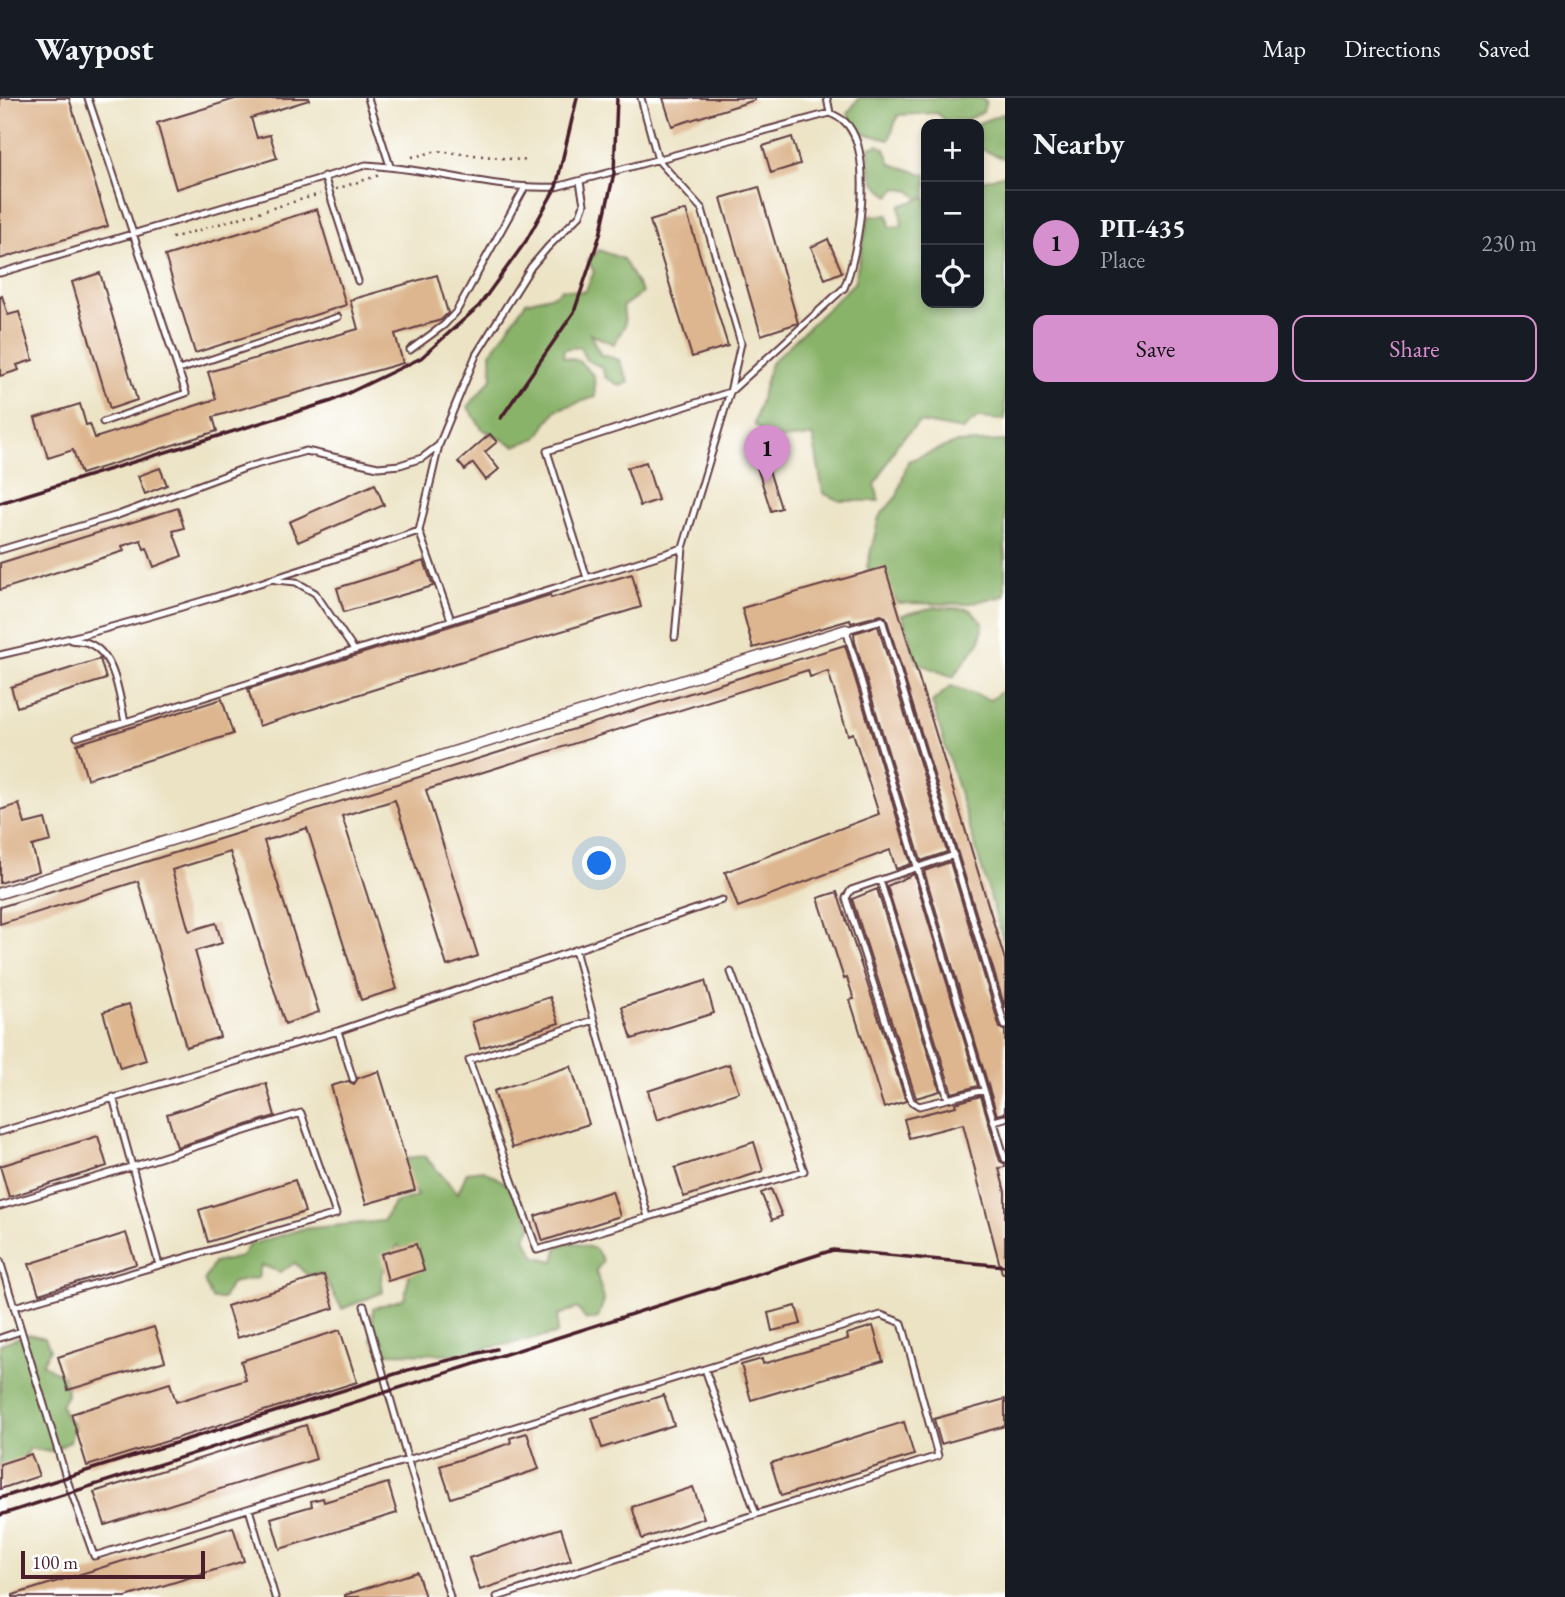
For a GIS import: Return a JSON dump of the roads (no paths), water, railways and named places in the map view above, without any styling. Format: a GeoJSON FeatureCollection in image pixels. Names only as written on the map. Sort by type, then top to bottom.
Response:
{"type":"FeatureCollection","features":[{"type":"Feature","properties":{"kind":"street"},"geometry":{"type":"LineString","coordinates":[[0,893],[846,630]]}},
{"type":"Feature","properties":{"kind":"lane"},"geometry":{"type":"LineString","coordinates":[[88,98],[187,393],[103,422]]}},
{"type":"Feature","properties":{"kind":"lane"},"geometry":{"type":"LineString","coordinates":[[368,98],[390,169]]}},
{"type":"Feature","properties":{"kind":"lane"},"geometry":{"type":"LineString","coordinates":[[641,98],[658,160],[702,209],[741,343],[730,392],[683,548],[674,637]]}},
{"type":"Feature","properties":{"kind":"lane"},"geometry":{"type":"LineString","coordinates":[[827,98],[830,113]]}},
{"type":"Feature","properties":{"kind":"lane"},"geometry":{"type":"LineString","coordinates":[[0,273],[366,164],[524,189],[556,187],[830,113],[845,122],[855,140],[862,174],[863,204],[851,271],[844,288],[730,392],[547,451],[587,578]]}},
{"type":"Feature","properties":{"kind":"lane"},"geometry":{"type":"LineString","coordinates":[[324,176],[358,281]]}},
{"type":"Feature","properties":{"kind":"lane"},"geometry":{"type":"LineString","coordinates":[[451,620],[419,531],[439,445],[476,355],[531,267],[580,215],[584,204],[580,182]]}},
{"type":"Feature","properties":{"kind":"lane"},"geometry":{"type":"LineString","coordinates":[[410,350],[444,325],[456,312],[524,189]]}},
{"type":"Feature","properties":{"kind":"lane"},"geometry":{"type":"LineString","coordinates":[[179,370],[338,317]]}},
{"type":"Feature","properties":{"kind":"lane"},"geometry":{"type":"LineString","coordinates":[[0,550],[118,515],[248,467],[306,451],[378,467],[400,465],[422,458],[439,445]]}},
{"type":"Feature","properties":{"kind":"lane"},"geometry":{"type":"LineString","coordinates":[[0,655],[68,640],[273,579],[419,531]]}},
{"type":"Feature","properties":{"kind":"lane"},"geometry":{"type":"LineString","coordinates":[[77,737],[683,548]]}},
{"type":"Feature","properties":{"kind":"lane"},"geometry":{"type":"LineString","coordinates":[[273,579],[296,582],[315,593],[354,650]]}},
{"type":"Feature","properties":{"kind":"lane"},"geometry":{"type":"LineString","coordinates":[[1005,1026],[882,620],[846,630],[1005,1159]]}},
{"type":"Feature","properties":{"kind":"lane"},"geometry":{"type":"LineString","coordinates":[[68,640],[88,642],[101,651],[110,663],[125,722]]}},
{"type":"Feature","properties":{"kind":"lane"},"geometry":{"type":"LineString","coordinates":[[954,855],[851,890],[846,898],[911,1101],[919,1106],[984,1090]]}},
{"type":"Feature","properties":{"kind":"lane"},"geometry":{"type":"LineString","coordinates":[[880,880],[948,1099]]}},
{"type":"Feature","properties":{"kind":"lane"},"geometry":{"type":"LineString","coordinates":[[0,1132],[338,1031],[722,900]]}},
{"type":"Feature","properties":{"kind":"lane"},"geometry":{"type":"LineString","coordinates":[[575,950],[648,1217]]}},
{"type":"Feature","properties":{"kind":"lane"},"geometry":{"type":"LineString","coordinates":[[594,1020],[469,1060],[537,1250],[804,1171],[731,972]]}},
{"type":"Feature","properties":{"kind":"lane"},"geometry":{"type":"LineString","coordinates":[[338,1031],[353,1079]]}},
{"type":"Feature","properties":{"kind":"lane"},"geometry":{"type":"LineString","coordinates":[[113,1097],[159,1265]]}},
{"type":"Feature","properties":{"kind":"lane"},"geometry":{"type":"LineString","coordinates":[[0,1206],[300,1113],[336,1214],[14,1307]]}},
{"type":"Feature","properties":{"kind":"lane"},"geometry":{"type":"LineString","coordinates":[[993,1121],[1005,1118]]}},
{"type":"Feature","properties":{"kind":"lane"},"geometry":{"type":"LineString","coordinates":[[0,1261],[66,1477],[94,1556],[881,1315],[902,1323],[937,1456],[497,1597]]}},
{"type":"Feature","properties":{"kind":"lane"},"geometry":{"type":"LineString","coordinates":[[364,1306],[450,1597]]}},
{"type":"Feature","properties":{"kind":"lane"},"geometry":{"type":"LineString","coordinates":[[0,1338],[21,1331]]}},
{"type":"Feature","properties":{"kind":"lane"},"geometry":{"type":"LineString","coordinates":[[705,1370],[755,1514]]}},
{"type":"Feature","properties":{"kind":"lane"},"geometry":{"type":"LineString","coordinates":[[249,1509],[275,1597]]}},
{"type":"Feature","properties":{"kind":"railway"},"geometry":{"type":"LineString","coordinates":[[0,503],[332,401],[421,358],[479,306],[526,241],[556,187],[577,98]]}},
{"type":"Feature","properties":{"kind":"railway"},"geometry":{"type":"LineString","coordinates":[[501,418],[574,312],[600,235],[614,173],[617,98]]}},
{"type":"Feature","properties":{"kind":"railway"},"geometry":{"type":"LineString","coordinates":[[0,1515],[833,1250],[1005,1266]]}},
{"type":"Feature","properties":{"kind":"railway"},"geometry":{"type":"LineString","coordinates":[[0,1498],[408,1370],[496,1349]]}},
{"type":"Feature","properties":{"kind":"place","name":"РП-435"},"geometry":{"type":"Point","coordinates":[767,483]}}]}
